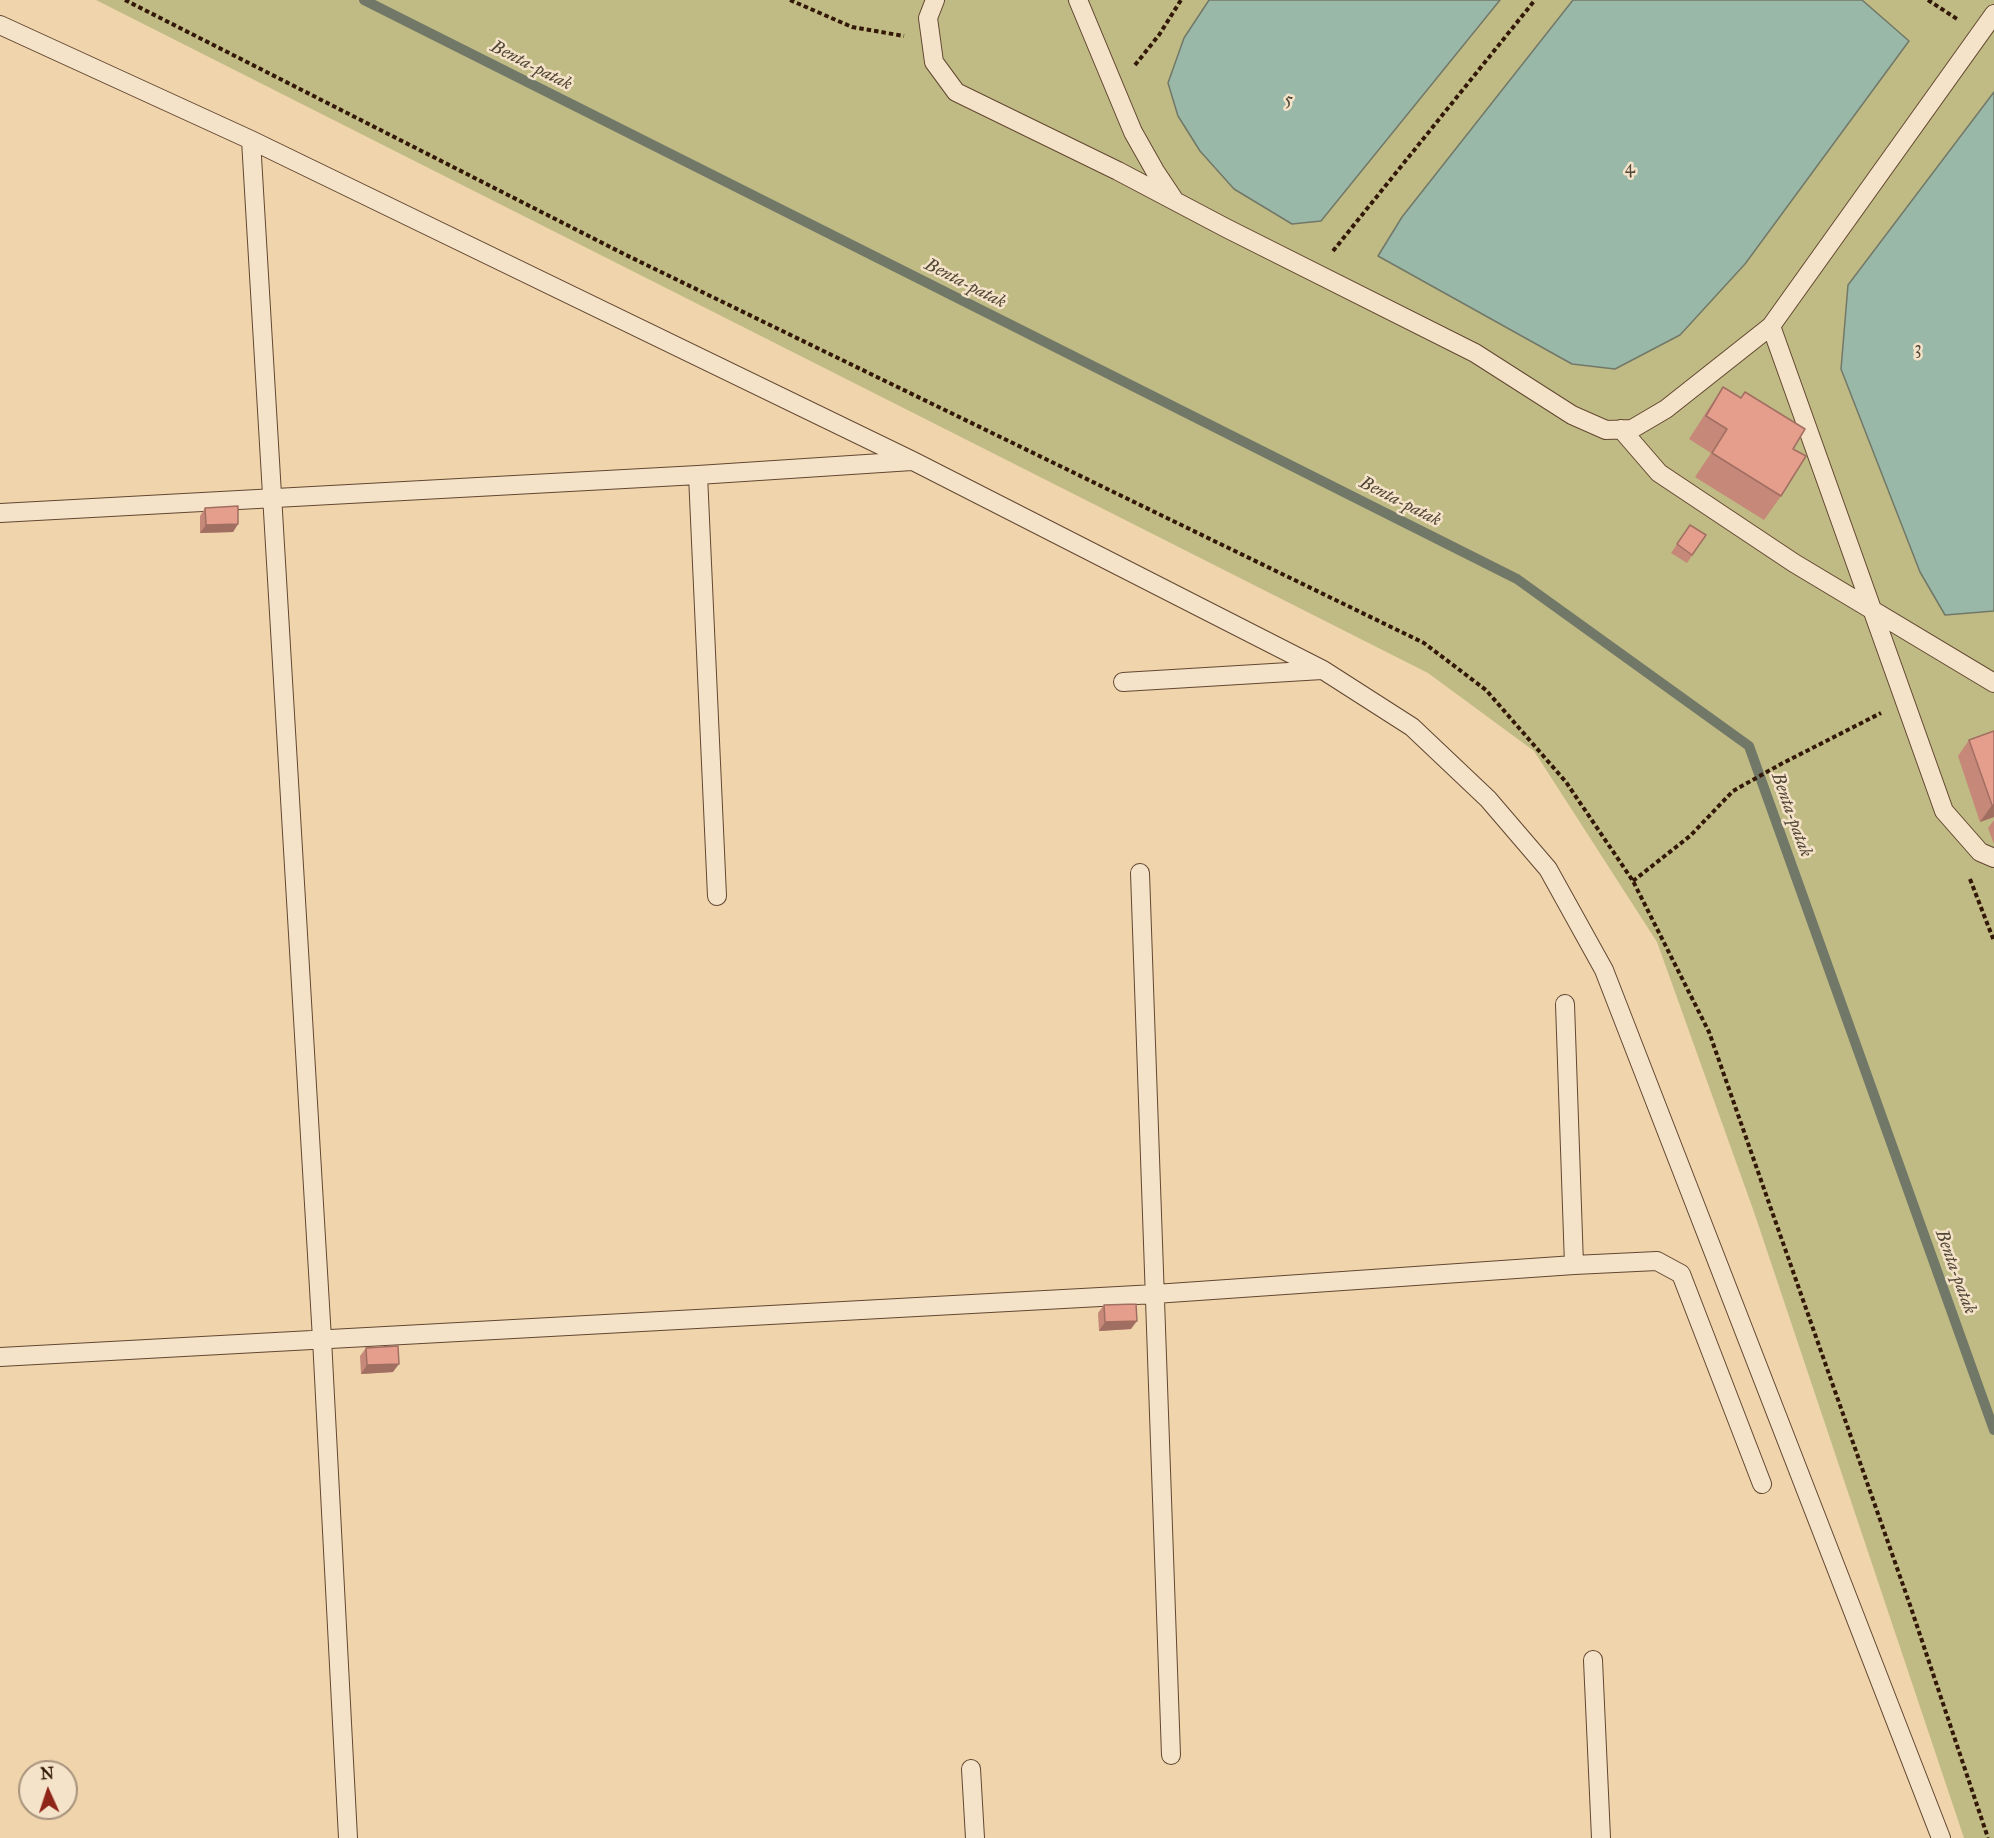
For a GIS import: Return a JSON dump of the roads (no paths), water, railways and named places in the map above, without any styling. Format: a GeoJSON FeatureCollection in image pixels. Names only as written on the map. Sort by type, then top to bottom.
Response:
{"type":"FeatureCollection","features":[{"type":"Feature","properties":{"kind":"lane"},"geometry":{"type":"LineString","coordinates":[[935,0],[928,18],[934,62],[956,92],[1118,171],[1475,353],[1572,416],[1605,430],[1632,429],[1666,409],[1771,326],[1994,14]]}},
{"type":"Feature","properties":{"kind":"lane"},"geometry":{"type":"LineString","coordinates":[[1077,0],[1132,132],[1176,202]]}},
{"type":"Feature","properties":{"kind":"lane"},"geometry":{"type":"LineString","coordinates":[[0,25],[251,140],[913,461],[1323,670],[1412,727],[1488,799],[1548,869],[1604,970],[1941,1838]]}},
{"type":"Feature","properties":{"kind":"lane"},"geometry":{"type":"LineString","coordinates":[[251,140],[322,1339],[348,1838]]}},
{"type":"Feature","properties":{"kind":"lane"},"geometry":{"type":"LineString","coordinates":[[1771,326],[1944,811],[1980,852],[1994,858]]}},
{"type":"Feature","properties":{"kind":"lane"},"geometry":{"type":"LineString","coordinates":[[1621,429],[1659,473],[1794,563],[1994,683]]}},
{"type":"Feature","properties":{"kind":"lane"},"geometry":{"type":"LineString","coordinates":[[0,513],[913,461]]}},
{"type":"Feature","properties":{"kind":"lane"},"geometry":{"type":"LineString","coordinates":[[698,475],[717,896]]}},
{"type":"Feature","properties":{"kind":"lane"},"geometry":{"type":"LineString","coordinates":[[1123,682],[1323,670]]}},
{"type":"Feature","properties":{"kind":"lane"},"geometry":{"type":"LineString","coordinates":[[1140,873],[1171,1755]]}},
{"type":"Feature","properties":{"kind":"lane"},"geometry":{"type":"LineString","coordinates":[[1565,1004],[1574,1265]]}},
{"type":"Feature","properties":{"kind":"lane"},"geometry":{"type":"LineString","coordinates":[[0,1357],[1155,1294],[1657,1261],[1681,1274],[1762,1484]]}},
{"type":"Feature","properties":{"kind":"lane"},"geometry":{"type":"LineString","coordinates":[[1593,1660],[1601,1838]]}},
{"type":"Feature","properties":{"kind":"lane"},"geometry":{"type":"LineString","coordinates":[[971,1769],[975,1838]]}},
{"type":"Feature","properties":{"kind":"water","name":"5"},"geometry":{"type":"Polygon","coordinates":[[[1209,0],[1500,0],[1321,221],[1292,224],[1234,189],[1200,151],[1178,116],[1168,83],[1184,38],[1209,0]]]}},
{"type":"Feature","properties":{"kind":"water","name":"4"},"geometry":{"type":"Polygon","coordinates":[[[1573,0],[1862,0],[1909,41],[1745,264],[1680,335],[1615,369],[1572,364],[1378,256],[1402,217],[1573,0]]]}},
{"type":"Feature","properties":{"kind":"water","name":"3"},"geometry":{"type":"Polygon","coordinates":[[[1994,92],[1994,611],[1945,615],[1920,572],[1841,369],[1848,285],[1994,92]]]}},
{"type":"Feature","properties":{"kind":"waterway","name":"Benta-patak"},"geometry":{"type":"LineString","coordinates":[[364,0],[1517,579],[1749,746],[1994,1430]]}}]}
